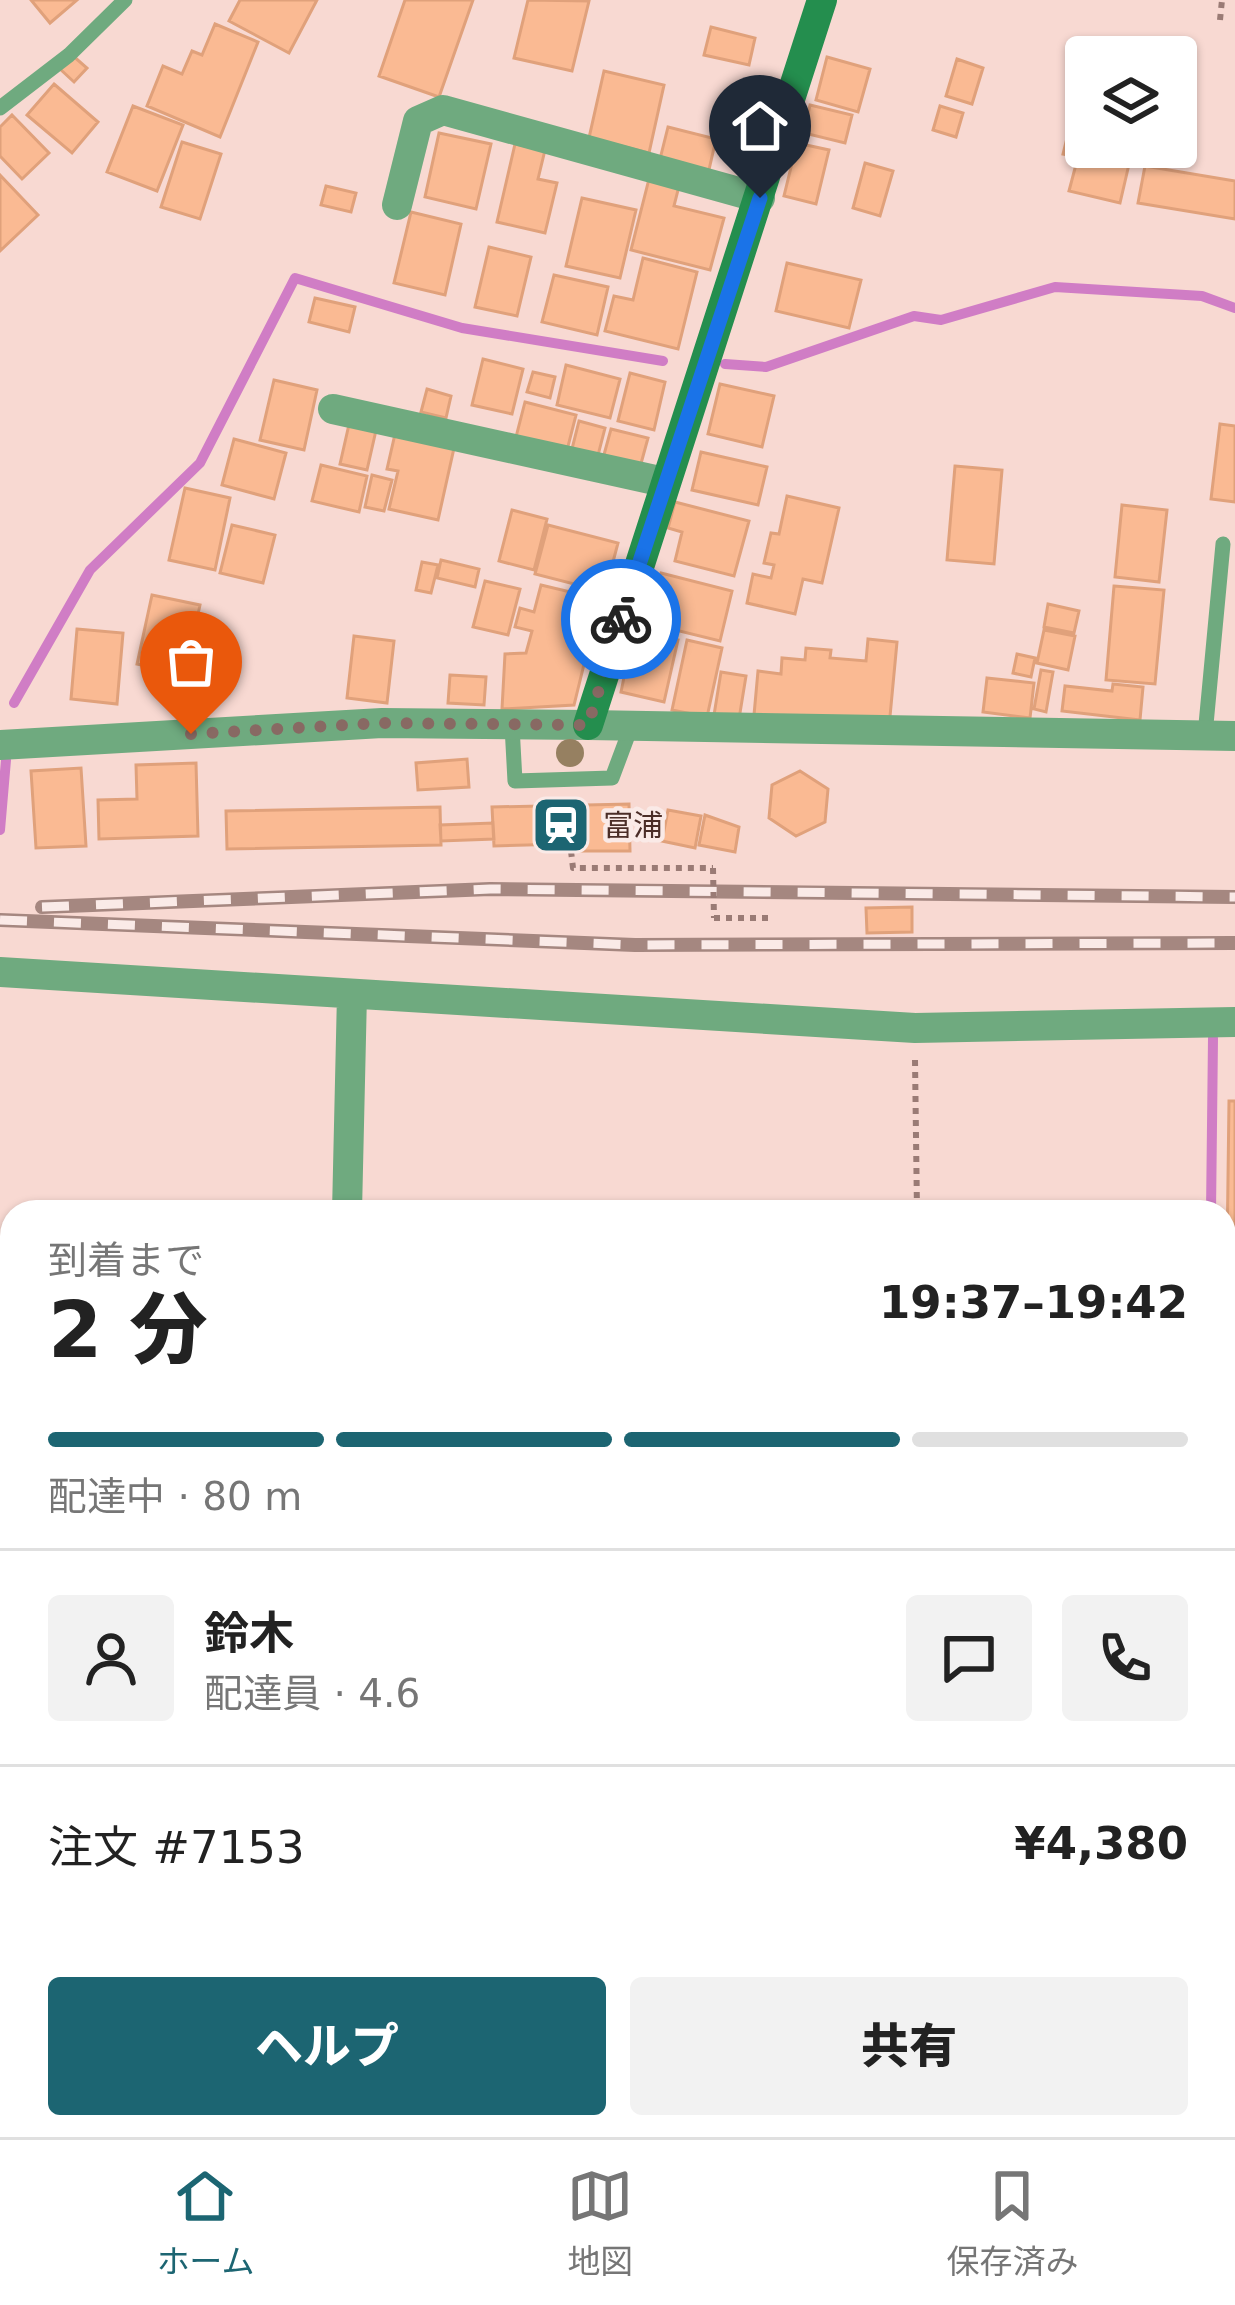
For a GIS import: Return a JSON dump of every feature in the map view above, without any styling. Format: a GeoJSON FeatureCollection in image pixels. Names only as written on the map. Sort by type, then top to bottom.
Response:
{"type":"FeatureCollection","features":[{"type":"Feature","properties":{"kind":"main road"},"geometry":{"type":"LineString","coordinates":[[588,725],[822,0]]}},
{"type":"Feature","properties":{"kind":"street"},"geometry":{"type":"LineString","coordinates":[[398,205],[418,121],[443,110],[760,198]]}},
{"type":"Feature","properties":{"kind":"street"},"geometry":{"type":"LineString","coordinates":[[333,409],[664,482]]}},
{"type":"Feature","properties":{"kind":"street"},"geometry":{"type":"LineString","coordinates":[[0,745],[382,723],[1220,736]]}},
{"type":"Feature","properties":{"kind":"street"},"geometry":{"type":"LineString","coordinates":[[0,972],[915,1028],[1235,1022]]}},
{"type":"Feature","properties":{"kind":"street"},"geometry":{"type":"LineString","coordinates":[[346,1200],[352,994]]}},
{"type":"Feature","properties":{"kind":"lane"},"geometry":{"type":"LineString","coordinates":[[0,108],[69,56],[125,0]]}},
{"type":"Feature","properties":{"kind":"lane"},"geometry":{"type":"LineString","coordinates":[[1220,736],[1223,544]]}},
{"type":"Feature","properties":{"kind":"lane"},"geometry":{"type":"LineString","coordinates":[[512,726],[515,781],[612,778],[631,728]]}},
{"type":"Feature","properties":{"kind":"path"},"geometry":{"type":"LineString","coordinates":[[1220,20],[1222,0]]}},
{"type":"Feature","properties":{"kind":"path"},"geometry":{"type":"LineString","coordinates":[[572,851],[574,868],[713,868],[715,918],[770,917]]}},
{"type":"Feature","properties":{"kind":"path"},"geometry":{"type":"LineString","coordinates":[[915,1028],[917,1200]]}},
{"type":"Feature","properties":{"kind":"building"},"geometry":{"type":"Polygon","coordinates":[[[31,0],[77,0],[50,23],[31,0]]]}},
{"type":"Feature","properties":{"kind":"building"},"geometry":{"type":"Polygon","coordinates":[[[240,0],[317,0],[289,53],[229,21],[240,0]]]}},
{"type":"Feature","properties":{"kind":"building"},"geometry":{"type":"Polygon","coordinates":[[[405,0],[473,0],[439,97],[379,76],[405,0]]]}},
{"type":"Feature","properties":{"kind":"building"},"geometry":{"type":"Polygon","coordinates":[[[528,0],[589,1],[572,71],[514,58],[528,0]]]}},
{"type":"Feature","properties":{"kind":"building"},"geometry":{"type":"Polygon","coordinates":[[[215,24],[258,42],[220,137],[147,106],[163,66],[182,74],[192,51],[202,55],[215,24]]]}},
{"type":"Feature","properties":{"kind":"building"},"geometry":{"type":"Polygon","coordinates":[[[711,27],[755,38],[749,65],[704,55],[711,27]]]}},
{"type":"Feature","properties":{"kind":"building"},"geometry":{"type":"Polygon","coordinates":[[[72,55],[87,68],[74,82],[60,69],[72,55]]]}},
{"type":"Feature","properties":{"kind":"building"},"geometry":{"type":"Polygon","coordinates":[[[827,57],[870,69],[858,112],[816,100],[827,57]]]}},
{"type":"Feature","properties":{"kind":"building"},"geometry":{"type":"Polygon","coordinates":[[[957,59],[983,68],[972,104],[946,96],[957,59]]]}},
{"type":"Feature","properties":{"kind":"building"},"geometry":{"type":"Polygon","coordinates":[[[604,71],[664,85],[649,153],[589,138],[604,71]]]}},
{"type":"Feature","properties":{"kind":"building"},"geometry":{"type":"Polygon","coordinates":[[[54,84],[98,122],[72,153],[27,115],[54,84]]]}},
{"type":"Feature","properties":{"kind":"building"},"geometry":{"type":"Polygon","coordinates":[[[810,105],[852,115],[845,143],[804,133],[810,105]]]}},
{"type":"Feature","properties":{"kind":"building"},"geometry":{"type":"Polygon","coordinates":[[[133,106],[183,125],[157,191],[107,172],[133,106]]]}},
{"type":"Feature","properties":{"kind":"building"},"geometry":{"type":"Polygon","coordinates":[[[940,106],[963,113],[956,137],[933,130],[940,106]]]}},
{"type":"Feature","properties":{"kind":"building"},"geometry":{"type":"Polygon","coordinates":[[[12,115],[49,153],[22,179],[0,156],[0,127],[12,115]]]}},
{"type":"Feature","properties":{"kind":"building"},"geometry":{"type":"Polygon","coordinates":[[[668,127],[716,139],[708,174],[659,163],[668,127]]]}},
{"type":"Feature","properties":{"kind":"building"},"geometry":{"type":"Polygon","coordinates":[[[439,133],[491,144],[476,209],[425,197],[439,133]]]}},
{"type":"Feature","properties":{"kind":"building"},"geometry":{"type":"Polygon","coordinates":[[[182,142],[221,154],[200,219],[161,207],[182,142]]]}},
{"type":"Feature","properties":{"kind":"building"},"geometry":{"type":"Polygon","coordinates":[[[797,143],[829,150],[816,204],[784,196],[797,143]]]}},
{"type":"Feature","properties":{"kind":"building"},"geometry":{"type":"Polygon","coordinates":[[[515,144],[545,150],[538,179],[557,183],[545,233],[497,222],[515,144]]]}},
{"type":"Feature","properties":{"kind":"building"},"geometry":{"type":"Polygon","coordinates":[[[865,163],[893,171],[880,216],[853,208],[865,163]]]}},
{"type":"Feature","properties":{"kind":"building"},"geometry":{"type":"Polygon","coordinates":[[[1075,168],[1128,168],[1120,203],[1069,191],[1075,168]]]}},
{"type":"Feature","properties":{"kind":"building"},"geometry":{"type":"Polygon","coordinates":[[[1145,168],[1235,181],[1235,219],[1138,203],[1145,168]]]}},
{"type":"Feature","properties":{"kind":"building"},"geometry":{"type":"Polygon","coordinates":[[[0,175],[38,215],[0,251],[0,175]]]}},
{"type":"Feature","properties":{"kind":"building"},"geometry":{"type":"Polygon","coordinates":[[[649,179],[679,186],[674,206],[724,218],[710,270],[631,250],[649,179]]]}},
{"type":"Feature","properties":{"kind":"building"},"geometry":{"type":"Polygon","coordinates":[[[326,186],[356,193],[351,212],[321,205],[326,186]]]}},
{"type":"Feature","properties":{"kind":"building"},"geometry":{"type":"Polygon","coordinates":[[[582,198],[636,210],[620,278],[566,266],[582,198]]]}},
{"type":"Feature","properties":{"kind":"building"},"geometry":{"type":"Polygon","coordinates":[[[411,212],[461,224],[445,295],[394,283],[411,212]]]}},
{"type":"Feature","properties":{"kind":"building"},"geometry":{"type":"Polygon","coordinates":[[[489,247],[531,257],[517,316],[475,307],[489,247]]]}},
{"type":"Feature","properties":{"kind":"building"},"geometry":{"type":"Polygon","coordinates":[[[643,258],[697,272],[678,349],[605,331],[614,296],[633,300],[643,258]]]}},
{"type":"Feature","properties":{"kind":"building"},"geometry":{"type":"Polygon","coordinates":[[[787,263],[861,280],[849,328],[776,311],[787,263]]]}},
{"type":"Feature","properties":{"kind":"building"},"geometry":{"type":"Polygon","coordinates":[[[554,275],[608,287],[597,335],[542,322],[554,275]]]}},
{"type":"Feature","properties":{"kind":"building"},"geometry":{"type":"Polygon","coordinates":[[[315,298],[355,307],[349,332],[309,322],[315,298]]]}},
{"type":"Feature","properties":{"kind":"building"},"geometry":{"type":"Polygon","coordinates":[[[483,359],[523,369],[512,414],[472,405],[483,359]]]}},
{"type":"Feature","properties":{"kind":"building"},"geometry":{"type":"Polygon","coordinates":[[[566,365],[620,379],[610,418],[557,405],[566,365]]]}},
{"type":"Feature","properties":{"kind":"building"},"geometry":{"type":"Polygon","coordinates":[[[533,372],[555,377],[550,398],[527,392],[533,372]]]}},
{"type":"Feature","properties":{"kind":"building"},"geometry":{"type":"Polygon","coordinates":[[[630,373],[665,382],[654,430],[618,421],[630,373]]]}},
{"type":"Feature","properties":{"kind":"building"},"geometry":{"type":"Polygon","coordinates":[[[274,380],[317,390],[304,450],[260,440],[274,380]]]}},
{"type":"Feature","properties":{"kind":"building"},"geometry":{"type":"Polygon","coordinates":[[[720,384],[774,396],[762,447],[708,434],[720,384]]]}},
{"type":"Feature","properties":{"kind":"building"},"geometry":{"type":"Polygon","coordinates":[[[427,389],[451,396],[446,418],[421,412],[427,389]]]}},
{"type":"Feature","properties":{"kind":"building"},"geometry":{"type":"Polygon","coordinates":[[[525,402],[576,415],[566,454],[515,441],[525,402]]]}},
{"type":"Feature","properties":{"kind":"building"},"geometry":{"type":"Polygon","coordinates":[[[350,420],[377,426],[367,470],[340,464],[350,420]]]}},
{"type":"Feature","properties":{"kind":"building"},"geometry":{"type":"Polygon","coordinates":[[[579,421],[605,428],[597,459],[571,453],[579,421]]]}},
{"type":"Feature","properties":{"kind":"building"},"geometry":{"type":"Polygon","coordinates":[[[1220,424],[1235,426],[1235,502],[1211,499],[1220,424]]]}},
{"type":"Feature","properties":{"kind":"building"},"geometry":{"type":"Polygon","coordinates":[[[611,429],[648,438],[639,471],[602,462],[611,429]]]}},
{"type":"Feature","properties":{"kind":"building"},"geometry":{"type":"Polygon","coordinates":[[[395,434],[454,448],[438,520],[389,509],[398,471],[387,469],[395,434]]]}},
{"type":"Feature","properties":{"kind":"building"},"geometry":{"type":"Polygon","coordinates":[[[234,439],[286,453],[274,499],[222,485],[234,439]]]}},
{"type":"Feature","properties":{"kind":"building"},"geometry":{"type":"Polygon","coordinates":[[[701,452],[767,467],[758,505],[692,490],[701,452]]]}},
{"type":"Feature","properties":{"kind":"building"},"geometry":{"type":"Polygon","coordinates":[[[321,465],[367,476],[359,512],[312,501],[321,465]]]}},
{"type":"Feature","properties":{"kind":"building"},"geometry":{"type":"Polygon","coordinates":[[[955,466],[1002,470],[994,564],[947,560],[955,466]]]}},
{"type":"Feature","properties":{"kind":"building"},"geometry":{"type":"Polygon","coordinates":[[[372,475],[392,480],[384,511],[365,507],[372,475]]]}},
{"type":"Feature","properties":{"kind":"building"},"geometry":{"type":"Polygon","coordinates":[[[185,488],[230,498],[215,570],[169,560],[185,488]]]}},
{"type":"Feature","properties":{"kind":"building"},"geometry":{"type":"Polygon","coordinates":[[[787,496],[839,508],[822,583],[803,579],[795,614],[747,603],[753,574],[771,578],[774,565],[764,563],[771,533],[779,534],[787,496]]]}},
{"type":"Feature","properties":{"kind":"building"},"geometry":{"type":"Polygon","coordinates":[[[675,502],[749,521],[734,576],[675,561],[682,532],[668,528],[675,502]]]}},
{"type":"Feature","properties":{"kind":"building"},"geometry":{"type":"Polygon","coordinates":[[[1122,505],[1167,510],[1159,582],[1115,577],[1122,505]]]}},
{"type":"Feature","properties":{"kind":"building"},"geometry":{"type":"Polygon","coordinates":[[[512,510],[547,519],[534,570],[499,561],[512,510]]]}},
{"type":"Feature","properties":{"kind":"building"},"geometry":{"type":"Polygon","coordinates":[[[232,525],[275,535],[263,583],[220,573],[232,525]]]}},
{"type":"Feature","properties":{"kind":"building"},"geometry":{"type":"Polygon","coordinates":[[[548,525],[618,543],[605,592],[535,574],[548,525]]]}},
{"type":"Feature","properties":{"kind":"building"},"geometry":{"type":"Polygon","coordinates":[[[441,560],[479,569],[475,587],[437,578],[441,560]]]}},
{"type":"Feature","properties":{"kind":"building"},"geometry":{"type":"Polygon","coordinates":[[[422,562],[438,565],[431,593],[416,590],[422,562]]]}},
{"type":"Feature","properties":{"kind":"building"},"geometry":{"type":"Polygon","coordinates":[[[661,573],[732,591],[720,641],[659,626],[667,598],[656,595],[661,573]]]}},
{"type":"Feature","properties":{"kind":"building"},"geometry":{"type":"Polygon","coordinates":[[[485,581],[520,589],[508,635],[473,627],[485,581]]]}},
{"type":"Feature","properties":{"kind":"building"},"geometry":{"type":"Polygon","coordinates":[[[541,585],[600,599],[574,705],[502,709],[505,654],[526,653],[532,631],[515,627],[520,608],[534,612],[541,585]]]}},
{"type":"Feature","properties":{"kind":"building"},"geometry":{"type":"Polygon","coordinates":[[[1114,586],[1164,590],[1155,684],[1106,680],[1114,586]]]}},
{"type":"Feature","properties":{"kind":"building"},"geometry":{"type":"Polygon","coordinates":[[[152,595],[200,605],[185,674],[137,664],[152,595]]]}},
{"type":"Feature","properties":{"kind":"building"},"geometry":{"type":"Polygon","coordinates":[[[1048,604],[1079,611],[1074,633],[1044,627],[1048,604]]]}},
{"type":"Feature","properties":{"kind":"building"},"geometry":{"type":"Polygon","coordinates":[[[77,629],[123,633],[117,704],[71,699],[77,629]]]}},
{"type":"Feature","properties":{"kind":"building"},"geometry":{"type":"Polygon","coordinates":[[[1044,630],[1075,636],[1068,670],[1037,663],[1044,630]]]}},
{"type":"Feature","properties":{"kind":"building"},"geometry":{"type":"Polygon","coordinates":[[[651,634],[678,640],[664,702],[621,692],[629,653],[646,657],[651,634]]]}},
{"type":"Feature","properties":{"kind":"building"},"geometry":{"type":"Polygon","coordinates":[[[354,636],[394,641],[387,703],[347,698],[354,636]]]}},
{"type":"Feature","properties":{"kind":"building"},"geometry":{"type":"Polygon","coordinates":[[[868,639],[897,642],[889,727],[754,715],[758,671],[781,674],[782,658],[805,660],[806,648],[831,650],[830,658],[866,661],[868,639]]]}},
{"type":"Feature","properties":{"kind":"building"},"geometry":{"type":"Polygon","coordinates":[[[687,640],[722,648],[707,717],[672,710],[687,640]]]}},
{"type":"Feature","properties":{"kind":"building"},"geometry":{"type":"Polygon","coordinates":[[[1017,654],[1035,658],[1031,677],[1013,673],[1017,654]]]}},
{"type":"Feature","properties":{"kind":"building"},"geometry":{"type":"Polygon","coordinates":[[[1041,670],[1053,672],[1046,712],[1034,709],[1041,670]]]}},
{"type":"Feature","properties":{"kind":"building"},"geometry":{"type":"Polygon","coordinates":[[[721,672],[746,676],[739,719],[714,715],[721,672]]]}},
{"type":"Feature","properties":{"kind":"building"},"geometry":{"type":"Polygon","coordinates":[[[450,675],[486,677],[484,705],[448,703],[450,675]]]}},
{"type":"Feature","properties":{"kind":"building"},"geometry":{"type":"Polygon","coordinates":[[[987,678],[1034,683],[1030,718],[983,712],[987,678]]]}},
{"type":"Feature","properties":{"kind":"building"},"geometry":{"type":"Polygon","coordinates":[[[1113,684],[1143,687],[1140,720],[1062,711],[1065,686],[1112,691],[1113,684]]]}},
{"type":"Feature","properties":{"kind":"building"},"geometry":{"type":"Polygon","coordinates":[[[467,759],[469,787],[418,790],[416,763],[467,759]]]}},
{"type":"Feature","properties":{"kind":"building"},"geometry":{"type":"Polygon","coordinates":[[[196,763],[198,836],[99,839],[98,800],[137,799],[136,765],[196,763]]]}},
{"type":"Feature","properties":{"kind":"building"},"geometry":{"type":"Polygon","coordinates":[[[81,768],[86,846],[36,848],[31,771],[81,768]]]}},
{"type":"Feature","properties":{"kind":"building"},"geometry":{"type":"Polygon","coordinates":[[[800,771],[828,789],[825,822],[796,836],[769,818],[772,785],[800,771]]]}},
{"type":"Feature","properties":{"kind":"building"},"geometry":{"type":"Polygon","coordinates":[[[629,804],[630,851],[565,851],[564,844],[494,846],[492,807],[629,804]]]}},
{"type":"Feature","properties":{"kind":"building"},"geometry":{"type":"Polygon","coordinates":[[[440,807],[441,845],[227,849],[226,811],[440,807]]]}},
{"type":"Feature","properties":{"kind":"building"},"geometry":{"type":"Polygon","coordinates":[[[668,810],[701,816],[695,848],[662,841],[668,810]]]}},
{"type":"Feature","properties":{"kind":"building"},"geometry":{"type":"Polygon","coordinates":[[[705,815],[739,827],[735,852],[699,845],[705,815]]]}},
{"type":"Feature","properties":{"kind":"building"},"geometry":{"type":"Polygon","coordinates":[[[493,823],[494,839],[441,841],[440,825],[493,823]]]}},
{"type":"Feature","properties":{"kind":"building"},"geometry":{"type":"Polygon","coordinates":[[[912,907],[912,932],[867,933],[866,908],[912,907]]]}},
{"type":"Feature","properties":{"kind":"building"},"geometry":{"type":"Polygon","coordinates":[[[1229,1101],[1235,1101],[1235,1200],[1228,1200],[1229,1101]]]}},
{"type":"Feature","properties":{"kind":"waterway"},"geometry":{"type":"LineString","coordinates":[[14,703],[90,570],[200,463],[295,278],[462,328],[663,361]]}},
{"type":"Feature","properties":{"kind":"waterway"},"geometry":{"type":"LineString","coordinates":[[725,364],[766,367],[914,316],[941,320],[1055,287],[1202,296],[1235,308]]}},
{"type":"Feature","properties":{"kind":"waterway"},"geometry":{"type":"LineString","coordinates":[[0,830],[6,760]]}},
{"type":"Feature","properties":{"kind":"waterway"},"geometry":{"type":"LineString","coordinates":[[1211,1200],[1213,1038]]}},
{"type":"Feature","properties":{"kind":"railway"},"geometry":{"type":"LineString","coordinates":[[42,907],[490,889],[1235,897]]}},
{"type":"Feature","properties":{"kind":"railway"},"geometry":{"type":"LineString","coordinates":[[0,920],[635,945],[1235,943]]}},
{"type":"Feature","properties":{"kind":"way so far"},"geometry":{"type":"LineString","coordinates":[[191,734],[382,723],[588,725],[621,619]]}},
{"type":"Feature","properties":{"kind":"place","name":"富浦"},"geometry":{"type":"Point","coordinates":[561,825]}},
{"type":"Feature","properties":{"kind":"route"},"geometry":{"type":"LineString","coordinates":[[621,619],[760,198]]}}]}
